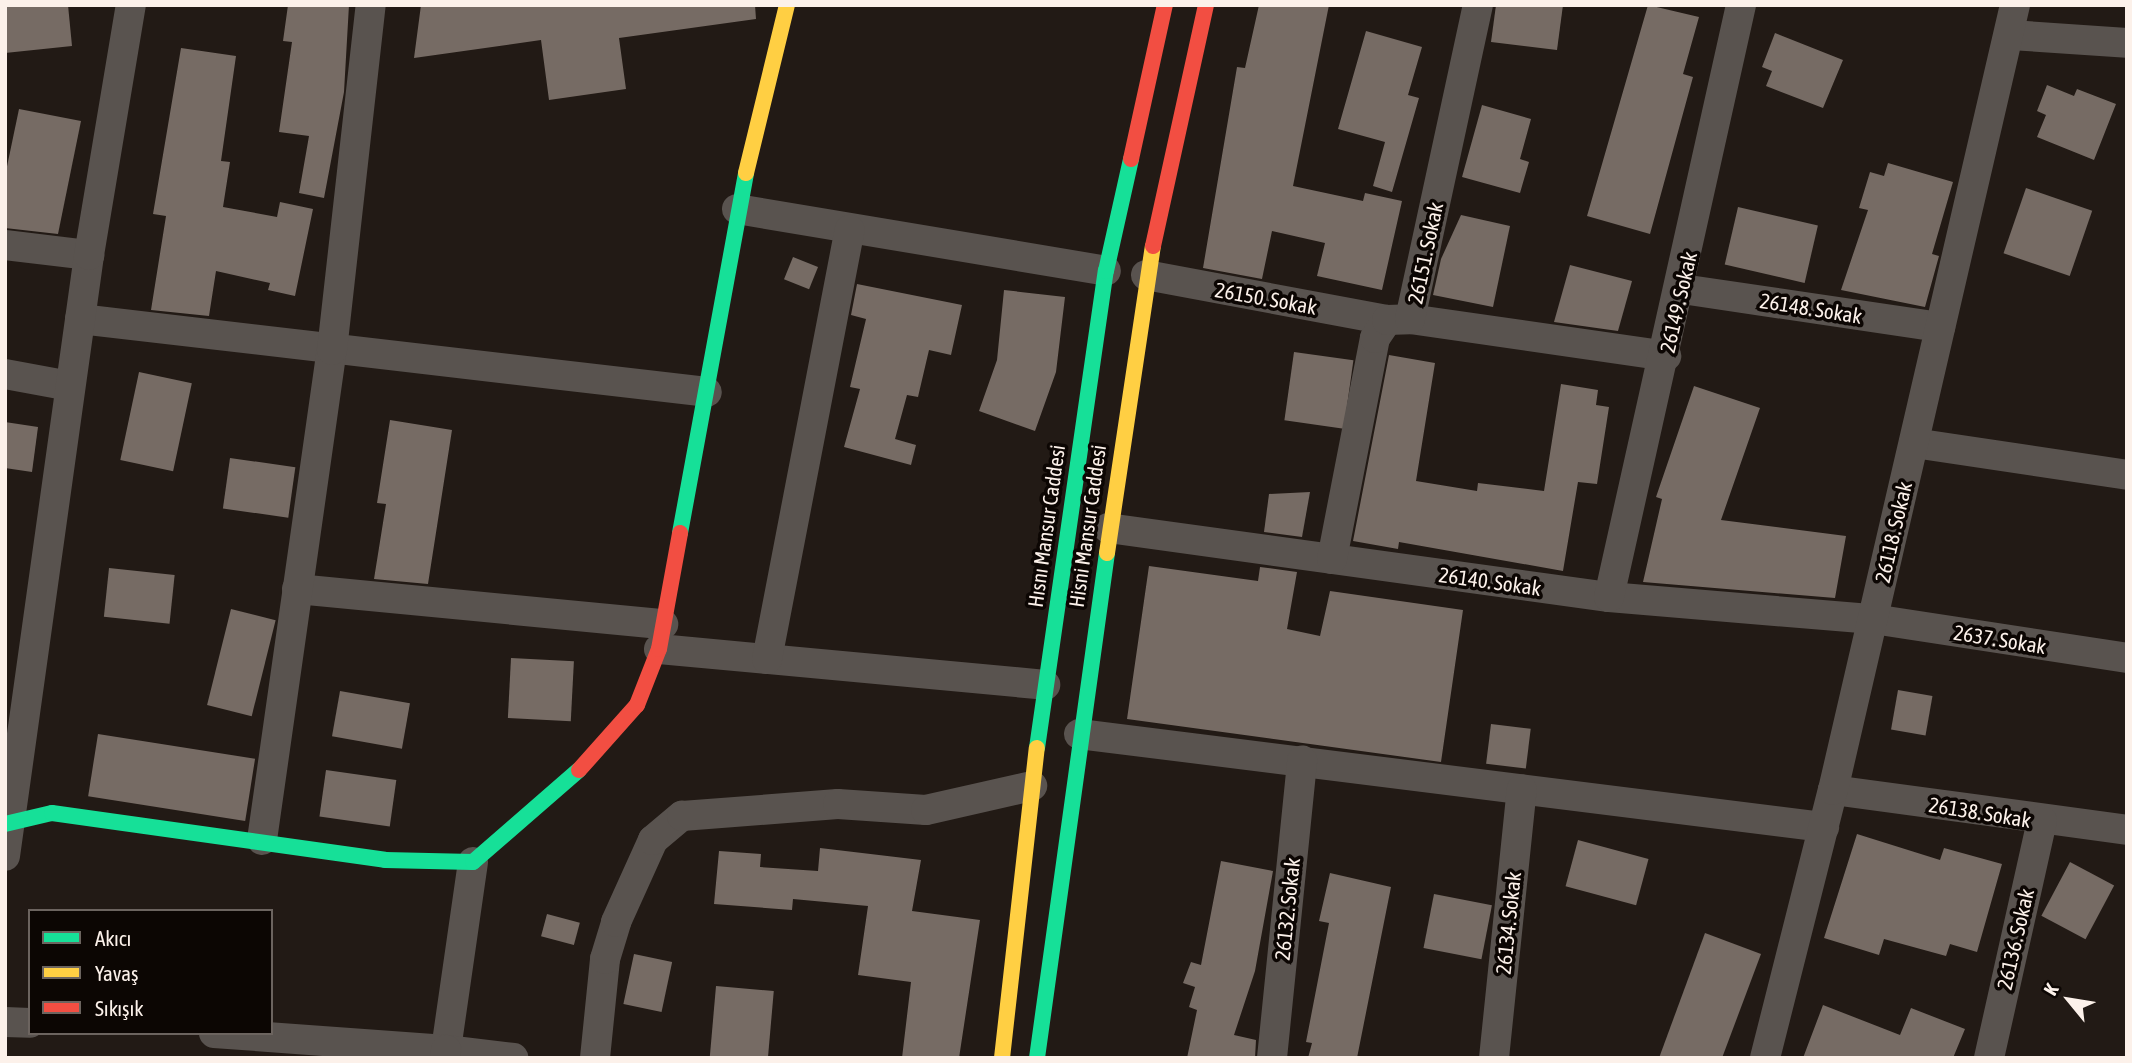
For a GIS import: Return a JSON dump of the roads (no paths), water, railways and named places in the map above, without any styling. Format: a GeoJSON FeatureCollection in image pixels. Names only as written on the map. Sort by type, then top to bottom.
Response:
{"type":"FeatureCollection","features":[{"type":"Feature","properties":{"kind":"main road"},"geometry":{"type":"LineString","coordinates":[[7,824],[52,813],[262,840],[384,860],[473,862],[516,829],[617,732],[637,705],[661,636],[708,392],[737,209],[787,5]]}},
{"type":"Feature","properties":{"kind":"main road","name":"Hısnı Mansur Caddesi"},"geometry":{"type":"LineString","coordinates":[[1002,1058],[1045,685],[1106,271],[1165,5]]}},
{"type":"Feature","properties":{"kind":"main road","name":"Hisni Mansur Caddesi"},"geometry":{"type":"LineString","coordinates":[[1037,1058],[1079,734],[1146,275],[1206,5]]}},
{"type":"Feature","properties":{"kind":"street"},"geometry":{"type":"LineString","coordinates":[[5,856],[7,824],[79,320],[131,5]]}},
{"type":"Feature","properties":{"kind":"street"},"geometry":{"type":"LineString","coordinates":[[262,840],[332,350],[371,5]]}},
{"type":"Feature","properties":{"kind":"street","name":"26151. Sokak"},"geometry":{"type":"LineString","coordinates":[[1332,559],[1375,338],[1399,319],[1478,5]]}},
{"type":"Feature","properties":{"kind":"street","name":"26149. Sokak"},"geometry":{"type":"LineString","coordinates":[[1609,597],[1682,289],[1741,5]]}},
{"type":"Feature","properties":{"kind":"street","name":"26118. Sokak"},"geometry":{"type":"LineString","coordinates":[[1765,1058],[1833,790],[1940,327],[2011,35],[2015,5]]}},
{"type":"Feature","properties":{"kind":"street"},"geometry":{"type":"LineString","coordinates":[[2011,35],[2127,43]]}},
{"type":"Feature","properties":{"kind":"street"},"geometry":{"type":"LineString","coordinates":[[737,209],[1106,271]]}},
{"type":"Feature","properties":{"kind":"street"},"geometry":{"type":"LineString","coordinates":[[767,659],[850,230]]}},
{"type":"Feature","properties":{"kind":"street"},"geometry":{"type":"LineString","coordinates":[[5,245],[89,255]]}},
{"type":"Feature","properties":{"kind":"street","name":"26150. Sokak"},"geometry":{"type":"LineString","coordinates":[[1146,275],[1399,319],[1666,356]]}},
{"type":"Feature","properties":{"kind":"street","name":"26148. Sokak"},"geometry":{"type":"LineString","coordinates":[[1682,289],[1940,327]]}},
{"type":"Feature","properties":{"kind":"street"},"geometry":{"type":"LineString","coordinates":[[79,320],[708,392]]}},
{"type":"Feature","properties":{"kind":"street"},"geometry":{"type":"LineString","coordinates":[[5,374],[71,386]]}},
{"type":"Feature","properties":{"kind":"street"},"geometry":{"type":"LineString","coordinates":[[1914,443],[2127,475]]}},
{"type":"Feature","properties":{"kind":"street","name":"26140. Sokak"},"geometry":{"type":"LineString","coordinates":[[1108,528],[1609,597],[1873,619]]}},
{"type":"Feature","properties":{"kind":"street"},"geometry":{"type":"LineString","coordinates":[[297,589],[661,636],[767,659],[1045,685]]}},
{"type":"Feature","properties":{"kind":"street","name":"2637. Sokak"},"geometry":{"type":"LineString","coordinates":[[1873,619],[2127,658]]}},
{"type":"Feature","properties":{"kind":"street"},"geometry":{"type":"LineString","coordinates":[[1079,734],[1824,827]]}},
{"type":"Feature","properties":{"kind":"street","name":"26132. Sokak"},"geometry":{"type":"LineString","coordinates":[[1272,1058],[1302,761]]}},
{"type":"Feature","properties":{"kind":"street"},"geometry":{"type":"LineString","coordinates":[[595,1058],[605,959],[616,922],[653,840],[682,817],[838,804],[926,810],[1032,786]]}},
{"type":"Feature","properties":{"kind":"street","name":"26134. Sokak"},"geometry":{"type":"LineString","coordinates":[[1494,1058],[1522,789]]}},
{"type":"Feature","properties":{"kind":"street","name":"26138. Sokak"},"geometry":{"type":"LineString","coordinates":[[1833,790],[2042,821],[2127,830]]}},
{"type":"Feature","properties":{"kind":"street","name":"26136. Sokak"},"geometry":{"type":"LineString","coordinates":[[1989,1058],[2042,821]]}},
{"type":"Feature","properties":{"kind":"street"},"geometry":{"type":"LineString","coordinates":[[445,1054],[473,862]]}},
{"type":"Feature","properties":{"kind":"street"},"geometry":{"type":"LineString","coordinates":[[5,1022],[28,1023]]}},
{"type":"Feature","properties":{"kind":"street"},"geometry":{"type":"LineString","coordinates":[[216,1035],[216,1058]]}},
{"type":"Feature","properties":{"kind":"street"},"geometry":{"type":"LineString","coordinates":[[238,1035],[514,1058]]}}]}
